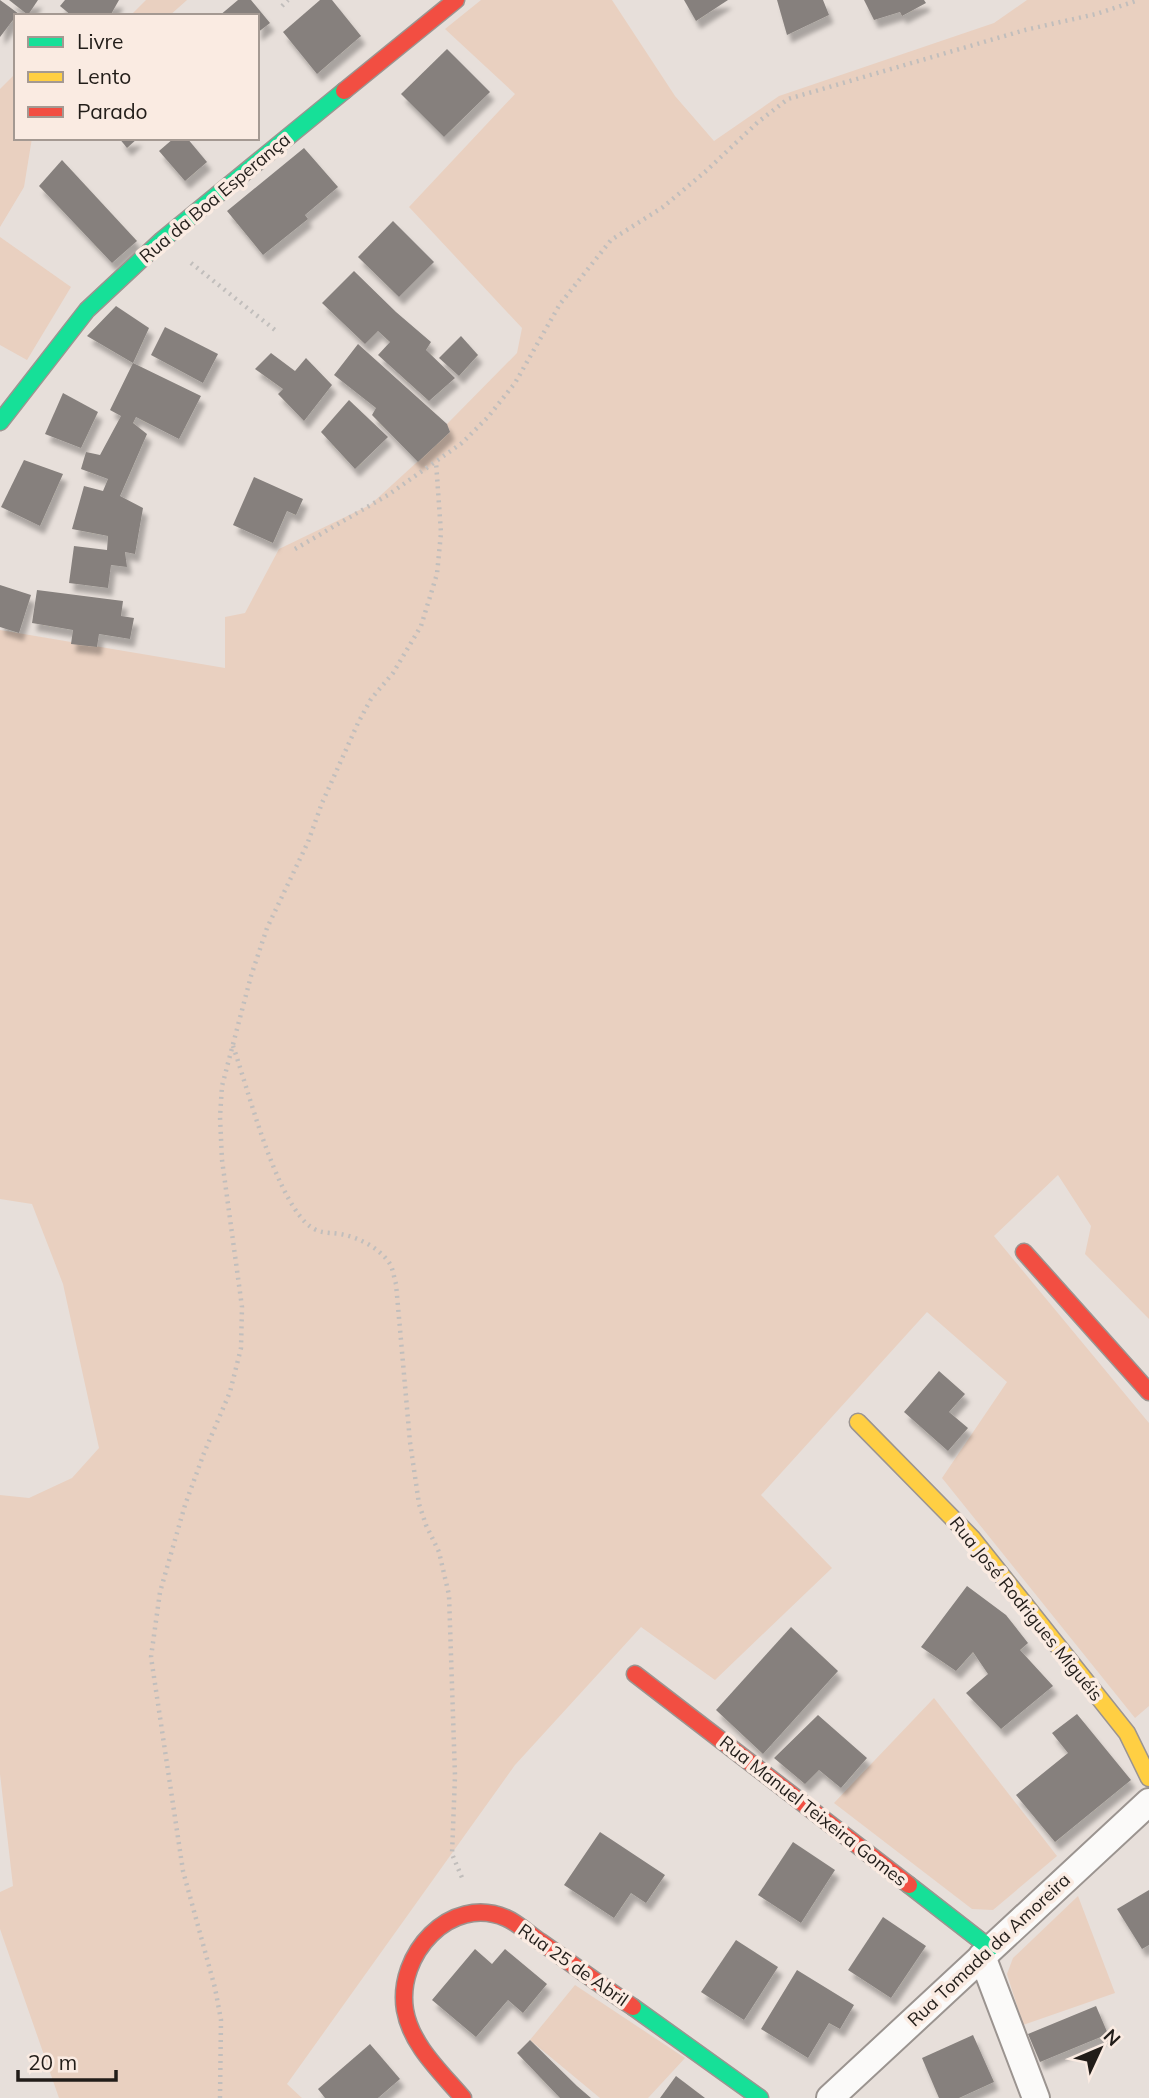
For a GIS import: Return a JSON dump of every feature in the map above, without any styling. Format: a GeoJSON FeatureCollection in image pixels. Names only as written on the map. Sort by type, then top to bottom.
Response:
{"type":"FeatureCollection","features":[{"type":"Feature","properties":{"kind":"street","name":"Rua da Boa Esperança"},"geometry":{"type":"LineString","coordinates":[[0,422],[87,310],[162,240],[456,0]]}},
{"type":"Feature","properties":{"kind":"street"},"geometry":{"type":"LineString","coordinates":[[1024,1252],[1149,1392]]}},
{"type":"Feature","properties":{"kind":"street","name":"Rua José Rodrigues Miguéis"},"geometry":{"type":"LineString","coordinates":[[858,1422],[972,1538],[1127,1733],[1149,1778]]}},
{"type":"Feature","properties":{"kind":"street","name":"Rua Manuel Teixeira Gomes"},"geometry":{"type":"LineString","coordinates":[[635,1674],[986,1952]]}},
{"type":"Feature","properties":{"kind":"street","name":"Rua Tomada da Amoreira"},"geometry":{"type":"LineString","coordinates":[[830,2098],[1149,1802]]}},
{"type":"Feature","properties":{"kind":"street"},"geometry":{"type":"LineString","coordinates":[[463,2098],[419,2045],[405,2009],[407,1969],[426,1936],[446,1921],[476,1911]]}},
{"type":"Feature","properties":{"kind":"street","name":"Rua 25 de Abril"},"geometry":{"type":"LineString","coordinates":[[476,1911],[506,1917],[760,2098]]}},
{"type":"Feature","properties":{"kind":"street"},"geometry":{"type":"LineString","coordinates":[[986,1952],[1036,2098]]}},
{"type":"Feature","properties":{"kind":"path"},"geometry":{"type":"LineString","coordinates":[[282,6],[288,0]]}},
{"type":"Feature","properties":{"kind":"path"},"geometry":{"type":"LineString","coordinates":[[295,549],[388,495],[461,443],[488,417],[515,383],[559,304],[611,240],[663,207],[758,122],[788,99],[1139,0]]}},
{"type":"Feature","properties":{"kind":"path"},"geometry":{"type":"LineString","coordinates":[[162,240],[275,330]]}},
{"type":"Feature","properties":{"kind":"path"},"geometry":{"type":"LineString","coordinates":[[220,2098],[221,2020],[183,1871],[151,1657],[160,1592],[190,1492],[230,1392],[240,1348],[242,1307],[222,1160],[222,1086],[251,976],[267,928],[308,842],[344,753],[371,699],[393,673],[421,626],[437,574],[441,533],[436,462]]}},
{"type":"Feature","properties":{"kind":"path"},"geometry":{"type":"LineString","coordinates":[[232,1045],[277,1176],[293,1207],[321,1234],[341,1234],[375,1249],[390,1265],[396,1284],[410,1442],[419,1504],[439,1552],[449,1595],[454,1776],[452,1854],[476,1911]]}},
{"type":"Feature","properties":{"kind":"shaded area"},"geometry":{"type":"Polygon","coordinates":[[[146,0],[187,0],[171,14],[132,14],[146,0]]]}},
{"type":"Feature","properties":{"kind":"shaded area"},"geometry":{"type":"Polygon","coordinates":[[[481,0],[612,0],[675,96],[714,141],[779,96],[994,23],[1027,0],[1149,0],[1149,1319],[1085,1254],[1091,1226],[1058,1175],[994,1236],[1149,1423],[1149,1706],[1135,1718],[942,1478],[1007,1382],[927,1312],[761,1495],[832,1568],[715,1680],[641,1627],[515,1765],[287,2084],[302,2098],[59,2098],[0,1929],[0,1892],[13,1886],[0,1774],[0,1495],[29,1498],[72,1478],[99,1448],[63,1284],[32,1204],[0,1199],[0,630],[225,668],[225,617],[245,613],[279,549],[370,505],[450,432],[447,424],[517,353],[522,328],[409,207],[515,94],[445,29],[481,0]]]}},
{"type":"Feature","properties":{"kind":"shaded area"},"geometry":{"type":"Polygon","coordinates":[[[14,75],[14,140],[32,140],[24,187],[0,227],[0,89],[14,75]]]}},
{"type":"Feature","properties":{"kind":"shaded area"},"geometry":{"type":"Polygon","coordinates":[[[0,237],[71,287],[27,360],[0,345],[0,237]]]}},
{"type":"Feature","properties":{"kind":"shaded area"},"geometry":{"type":"Polygon","coordinates":[[[934,1698],[1057,1856],[993,1910],[972,1909],[834,1803],[934,1698]]]}},
{"type":"Feature","properties":{"kind":"shaded area"},"geometry":{"type":"Polygon","coordinates":[[[1078,1896],[1115,1993],[1023,2025],[1007,1974],[1013,1958],[1078,1896]]]}},
{"type":"Feature","properties":{"kind":"shaded area"},"geometry":{"type":"Polygon","coordinates":[[[575,1985],[685,2058],[648,2098],[600,2098],[530,2040],[575,1985]]]}},
{"type":"Feature","properties":{"kind":"building"},"geometry":{"type":"Polygon","coordinates":[[[0,0],[19,14],[14,14],[14,19],[0,37],[0,0]]]}},
{"type":"Feature","properties":{"kind":"building"},"geometry":{"type":"Polygon","coordinates":[[[9,0],[38,0],[27,14],[9,0]]]}},
{"type":"Feature","properties":{"kind":"building"},"geometry":{"type":"Polygon","coordinates":[[[65,0],[119,0],[111,14],[70,14],[60,6],[65,0]]]}},
{"type":"Feature","properties":{"kind":"building"},"geometry":{"type":"Polygon","coordinates":[[[238,0],[251,0],[270,23],[259,31],[259,14],[221,14],[238,0]]]}},
{"type":"Feature","properties":{"kind":"building"},"geometry":{"type":"Polygon","coordinates":[[[320,0],[332,0],[361,36],[317,74],[283,32],[320,0]]]}},
{"type":"Feature","properties":{"kind":"building"},"geometry":{"type":"Polygon","coordinates":[[[684,0],[728,0],[696,21],[684,0]]]}},
{"type":"Feature","properties":{"kind":"building"},"geometry":{"type":"Polygon","coordinates":[[[777,0],[823,0],[829,15],[787,35],[777,0]]]}},
{"type":"Feature","properties":{"kind":"building"},"geometry":{"type":"Polygon","coordinates":[[[864,0],[924,0],[926,3],[902,16],[900,12],[874,20],[864,0]]]}},
{"type":"Feature","properties":{"kind":"building"},"geometry":{"type":"Polygon","coordinates":[[[447,49],[490,92],[444,137],[401,94],[447,49]]]}},
{"type":"Feature","properties":{"kind":"building"},"geometry":{"type":"Polygon","coordinates":[[[121,140],[136,140],[127,148],[121,140]]]}},
{"type":"Feature","properties":{"kind":"building"},"geometry":{"type":"Polygon","coordinates":[[[172,140],[189,140],[207,162],[185,181],[159,151],[172,140]]]}},
{"type":"Feature","properties":{"kind":"building"},"geometry":{"type":"Polygon","coordinates":[[[304,148],[338,187],[305,215],[308,219],[263,255],[227,211],[304,148]]]}},
{"type":"Feature","properties":{"kind":"building"},"geometry":{"type":"Polygon","coordinates":[[[62,160],[137,241],[112,263],[39,186],[62,160]]]}},
{"type":"Feature","properties":{"kind":"building"},"geometry":{"type":"Polygon","coordinates":[[[393,221],[434,262],[399,297],[358,257],[393,221]]]}},
{"type":"Feature","properties":{"kind":"building"},"geometry":{"type":"Polygon","coordinates":[[[354,271],[431,342],[426,350],[455,378],[429,401],[378,355],[390,342],[378,331],[365,344],[322,303],[354,271]]]}},
{"type":"Feature","properties":{"kind":"building"},"geometry":{"type":"Polygon","coordinates":[[[116,306],[149,328],[133,363],[87,336],[116,306]]]}},
{"type":"Feature","properties":{"kind":"building"},"geometry":{"type":"Polygon","coordinates":[[[165,327],[218,354],[203,383],[151,355],[165,327]]]}},
{"type":"Feature","properties":{"kind":"building"},"geometry":{"type":"Polygon","coordinates":[[[461,336],[478,355],[459,376],[439,358],[461,336]]]}},
{"type":"Feature","properties":{"kind":"building"},"geometry":{"type":"Polygon","coordinates":[[[358,344],[447,424],[450,432],[418,462],[372,415],[376,408],[334,375],[358,344]]]}},
{"type":"Feature","properties":{"kind":"building"},"geometry":{"type":"Polygon","coordinates":[[[271,353],[295,371],[306,358],[332,385],[304,421],[278,394],[283,389],[255,369],[271,353]]]}},
{"type":"Feature","properties":{"kind":"building"},"geometry":{"type":"Polygon","coordinates":[[[133,363],[201,396],[179,439],[136,417],[133,423],[147,434],[120,496],[143,508],[135,554],[125,552],[127,567],[111,565],[108,588],[69,583],[74,546],[107,550],[108,536],[72,529],[84,486],[103,491],[108,479],[81,469],[86,452],[100,455],[121,416],[110,410],[133,363]]]}},
{"type":"Feature","properties":{"kind":"building"},"geometry":{"type":"Polygon","coordinates":[[[63,393],[98,412],[81,448],[45,434],[63,393]]]}},
{"type":"Feature","properties":{"kind":"building"},"geometry":{"type":"Polygon","coordinates":[[[349,400],[388,437],[355,469],[321,432],[349,400]]]}},
{"type":"Feature","properties":{"kind":"building"},"geometry":{"type":"Polygon","coordinates":[[[24,460],[63,474],[40,526],[1,507],[24,460]]]}},
{"type":"Feature","properties":{"kind":"building"},"geometry":{"type":"Polygon","coordinates":[[[254,477],[303,499],[296,515],[287,511],[273,543],[233,525],[254,477]]]}},
{"type":"Feature","properties":{"kind":"building"},"geometry":{"type":"Polygon","coordinates":[[[0,585],[31,595],[19,633],[0,627],[0,585]]]}},
{"type":"Feature","properties":{"kind":"building"},"geometry":{"type":"Polygon","coordinates":[[[37,590],[123,601],[121,616],[134,618],[130,639],[99,634],[97,647],[71,644],[73,630],[32,623],[37,590]]]}},
{"type":"Feature","properties":{"kind":"building"},"geometry":{"type":"Polygon","coordinates":[[[939,1371],[965,1394],[949,1412],[968,1428],[948,1451],[904,1412],[939,1371]]]}},
{"type":"Feature","properties":{"kind":"building"},"geometry":{"type":"Polygon","coordinates":[[[967,1586],[1006,1615],[1028,1643],[1020,1650],[1053,1686],[1001,1729],[966,1693],[988,1674],[973,1652],[956,1671],[921,1647],[967,1586]]]}},
{"type":"Feature","properties":{"kind":"building"},"geometry":{"type":"Polygon","coordinates":[[[791,1627],[838,1671],[763,1754],[716,1710],[791,1627]]]}},
{"type":"Feature","properties":{"kind":"building"},"geometry":{"type":"Polygon","coordinates":[[[1077,1714],[1131,1780],[1055,1842],[1016,1795],[1068,1753],[1052,1733],[1077,1714]]]}},
{"type":"Feature","properties":{"kind":"building"},"geometry":{"type":"Polygon","coordinates":[[[818,1715],[867,1758],[841,1788],[819,1770],[805,1784],[774,1758],[818,1715]]]}},
{"type":"Feature","properties":{"kind":"building"},"geometry":{"type":"Polygon","coordinates":[[[600,1832],[665,1875],[646,1903],[631,1893],[614,1918],[564,1885],[600,1832]]]}},
{"type":"Feature","properties":{"kind":"building"},"geometry":{"type":"Polygon","coordinates":[[[793,1842],[835,1870],[801,1923],[758,1895],[793,1842]]]}},
{"type":"Feature","properties":{"kind":"building"},"geometry":{"type":"Polygon","coordinates":[[[1149,1890],[1149,1945],[1142,1949],[1117,1909],[1149,1890]]]}},
{"type":"Feature","properties":{"kind":"building"},"geometry":{"type":"Polygon","coordinates":[[[883,1917],[926,1946],[891,1998],[848,1970],[883,1917]]]}},
{"type":"Feature","properties":{"kind":"building"},"geometry":{"type":"Polygon","coordinates":[[[736,1940],[778,1967],[744,2020],[701,1992],[736,1940]]]}},
{"type":"Feature","properties":{"kind":"building"},"geometry":{"type":"Polygon","coordinates":[[[475,1949],[492,1964],[505,1949],[547,1984],[523,2013],[508,2000],[476,2037],[432,2000],[475,1949]]]}},
{"type":"Feature","properties":{"kind":"building"},"geometry":{"type":"Polygon","coordinates":[[[797,1970],[854,2005],[840,2029],[829,2023],[808,2058],[761,2029],[797,1970]]]}},
{"type":"Feature","properties":{"kind":"building"},"geometry":{"type":"Polygon","coordinates":[[[1096,2006],[1108,2034],[1040,2062],[1028,2034],[1096,2006]]]}},
{"type":"Feature","properties":{"kind":"building"},"geometry":{"type":"Polygon","coordinates":[[[973,2035],[994,2082],[959,2098],[939,2098],[922,2058],[973,2035]]]}},
{"type":"Feature","properties":{"kind":"building"},"geometry":{"type":"Polygon","coordinates":[[[530,2040],[591,2098],[560,2098],[517,2053],[530,2040]]]}},
{"type":"Feature","properties":{"kind":"building"},"geometry":{"type":"Polygon","coordinates":[[[370,2044],[400,2079],[378,2098],[325,2098],[318,2089],[370,2044]]]}},
{"type":"Feature","properties":{"kind":"building"},"geometry":{"type":"Polygon","coordinates":[[[676,2076],[705,2098],[660,2098],[676,2076]]]}},
{"type":"Feature","properties":{"kind":"traffic: fast"},"geometry":{"type":"LineString","coordinates":[[0,422],[87,310],[162,240],[344,91]]}},
{"type":"Feature","properties":{"kind":"traffic: fast"},"geometry":{"type":"LineString","coordinates":[[909,1885],[990,1948]]}},
{"type":"Feature","properties":{"kind":"traffic: fast"},"geometry":{"type":"LineString","coordinates":[[633,2007],[760,2098]]}},
{"type":"Feature","properties":{"kind":"traffic: slow"},"geometry":{"type":"LineString","coordinates":[[858,1422],[972,1538],[1127,1733],[1149,1778]]}},
{"type":"Feature","properties":{"kind":"traffic: jam"},"geometry":{"type":"LineString","coordinates":[[344,91],[456,0]]}},
{"type":"Feature","properties":{"kind":"traffic: jam"},"geometry":{"type":"LineString","coordinates":[[1024,1252],[1149,1392]]}},
{"type":"Feature","properties":{"kind":"traffic: jam"},"geometry":{"type":"LineString","coordinates":[[635,1674],[909,1885]]}},
{"type":"Feature","properties":{"kind":"traffic: jam"},"geometry":{"type":"LineString","coordinates":[[463,2098],[420,2046],[408,2023],[405,2010],[404,1989],[418,1950],[431,1934],[447,1922],[465,1915],[485,1913],[506,1918],[633,2007]]}}]}
